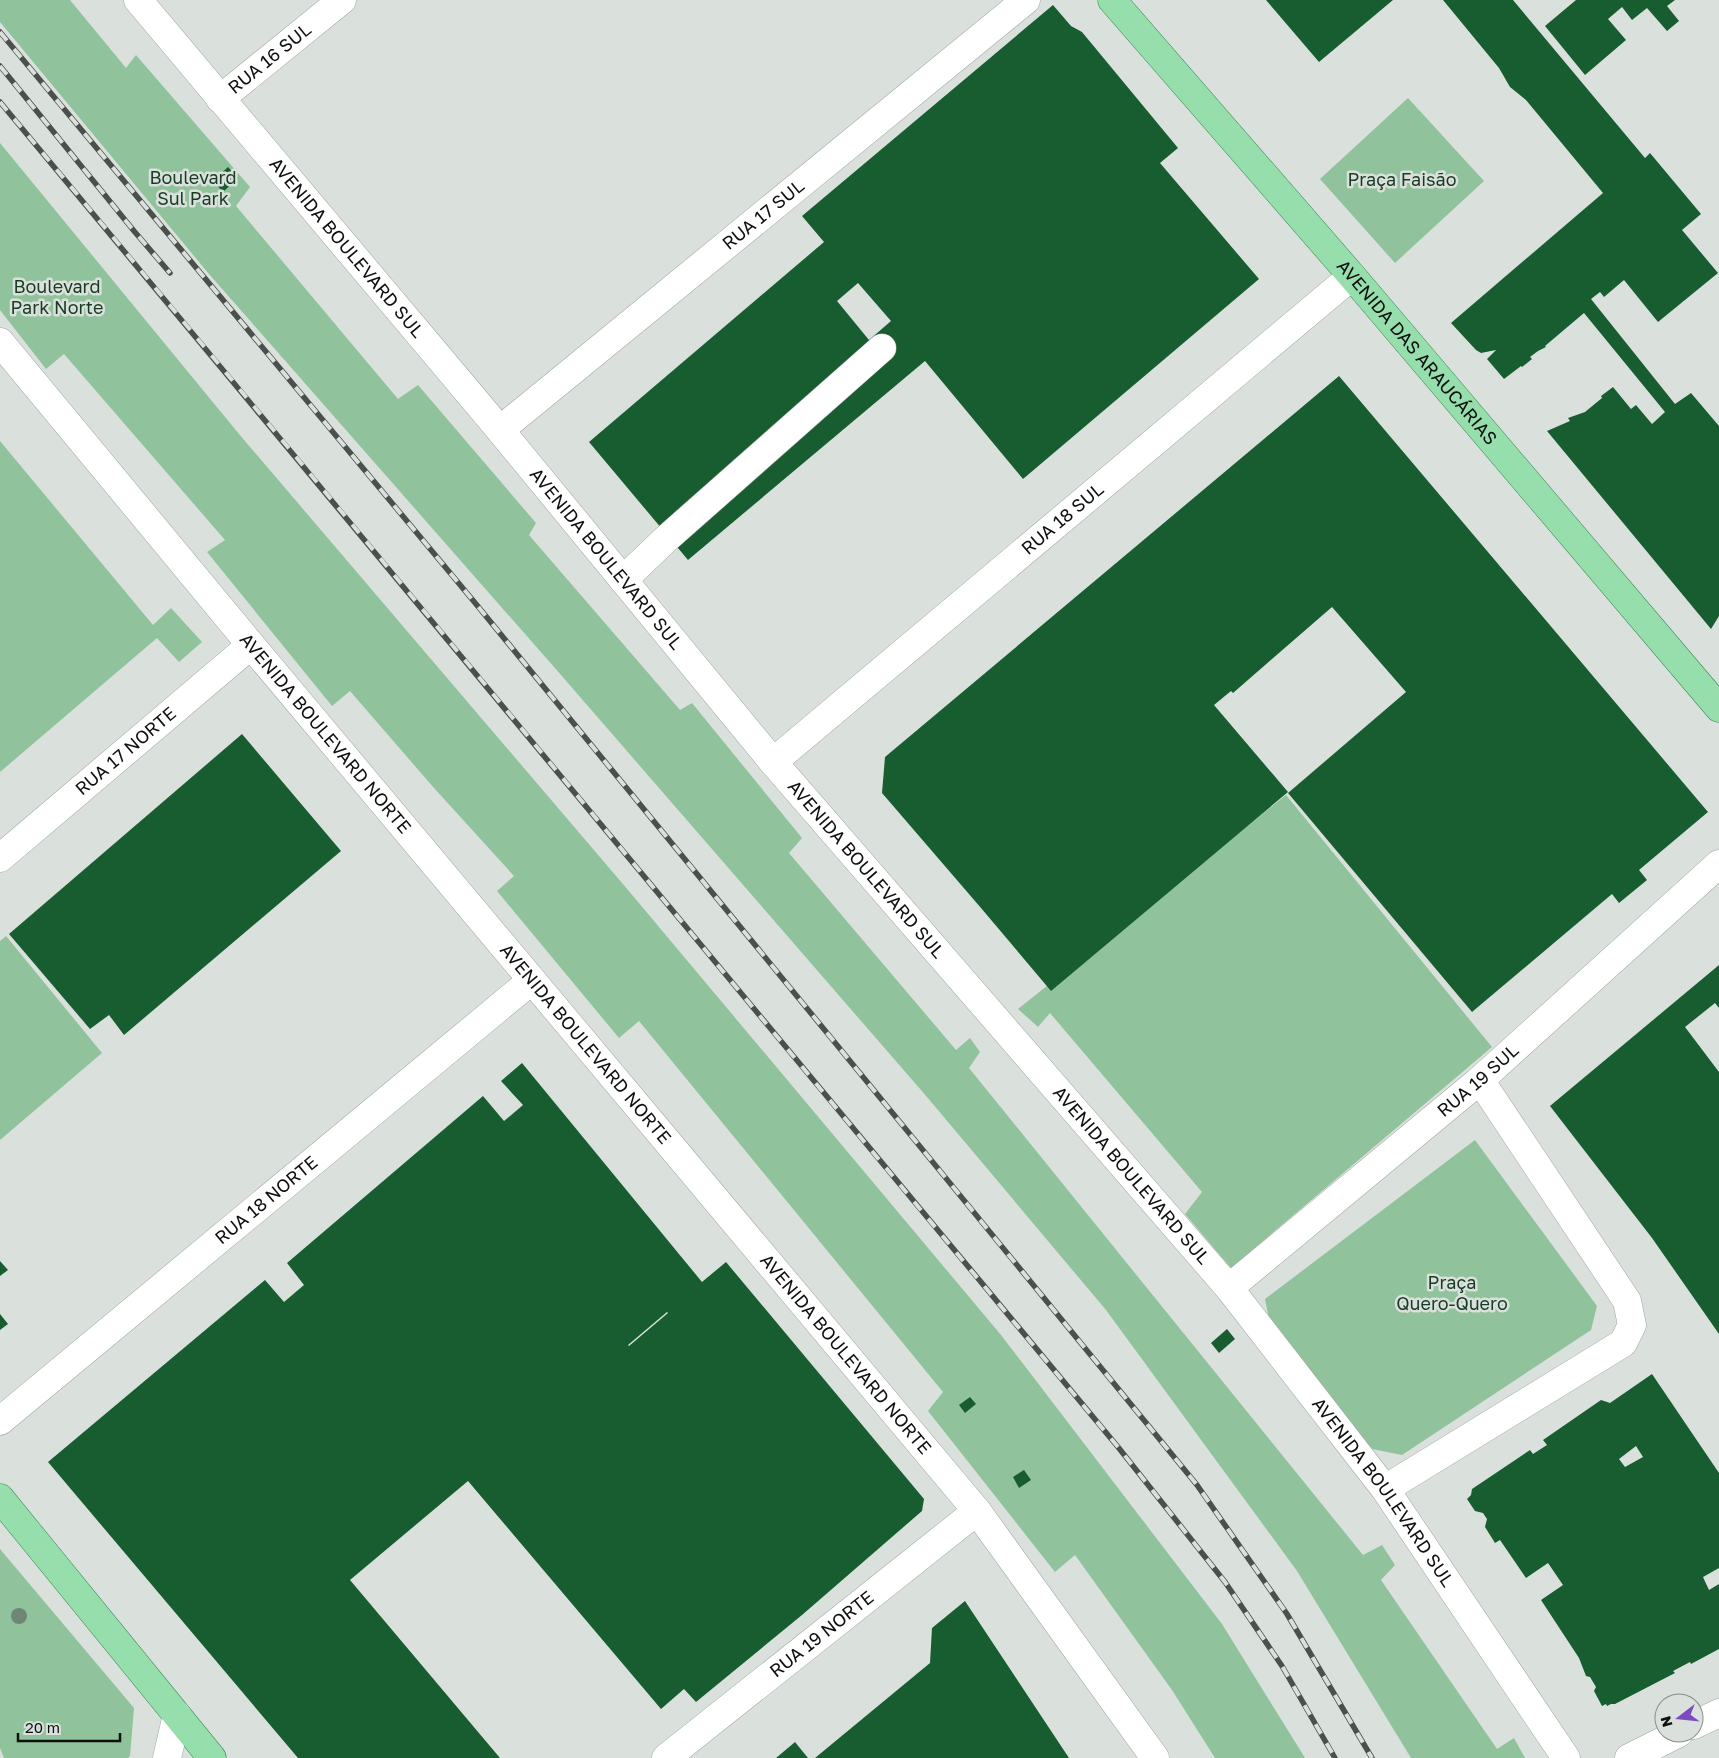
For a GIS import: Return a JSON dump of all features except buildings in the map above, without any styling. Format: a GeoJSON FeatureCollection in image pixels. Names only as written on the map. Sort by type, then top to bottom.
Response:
{"type":"FeatureCollection","features":[{"type":"Feature","properties":{"kind":"main road","name":"AVENIDA DAS ARAUCÁRIAS"},"geometry":{"type":"LineString","coordinates":[[1112,0],[1352,276],[1719,708]]}},
{"type":"Feature","properties":{"kind":"main road"},"geometry":{"type":"LineString","coordinates":[[0,1498],[212,1758]]}},
{"type":"Feature","properties":{"kind":"street","name":"AVENIDA BOULEVARD SUL"},"geometry":{"type":"LineString","coordinates":[[138,0],[500,430],[773,762],[1229,1288],[1385,1489],[1566,1758]]}},
{"type":"Feature","properties":{"kind":"street","name":"RUA 16 SUL"},"geometry":{"type":"LineString","coordinates":[[220,99],[342,0]]}},
{"type":"Feature","properties":{"kind":"street","name":"RUA 17 SUL"},"geometry":{"type":"LineString","coordinates":[[500,430],[1026,0]]}},
{"type":"Feature","properties":{"kind":"street","name":"RUA 18 SUL"},"geometry":{"type":"LineString","coordinates":[[773,762],[1352,276]]}},
{"type":"Feature","properties":{"kind":"street","name":"AVENIDA BOULEVARD NORTE"},"geometry":{"type":"LineString","coordinates":[[0,342],[251,645],[977,1511],[1148,1756]]}},
{"type":"Feature","properties":{"kind":"street"},"geometry":{"type":"LineString","coordinates":[[623,580],[882,348]]}},
{"type":"Feature","properties":{"kind":"street","name":"RUA 17 NORTE"},"geometry":{"type":"LineString","coordinates":[[0,858],[251,645]]}},
{"type":"Feature","properties":{"kind":"street","name":"RUA 19 SUL"},"geometry":{"type":"LineString","coordinates":[[1229,1288],[1480,1080],[1719,864]]}},
{"type":"Feature","properties":{"kind":"street","name":"RUA 18 NORTE"},"geometry":{"type":"LineString","coordinates":[[0,1421],[532,980]]}},
{"type":"Feature","properties":{"kind":"street"},"geometry":{"type":"LineString","coordinates":[[1385,1489],[1623,1343],[1632,1325],[1627,1301],[1480,1080]]}},
{"type":"Feature","properties":{"kind":"street","name":"RUA 19 NORTE"},"geometry":{"type":"LineString","coordinates":[[666,1758],[977,1511]]}},
{"type":"Feature","properties":{"kind":"street"},"geometry":{"type":"LineString","coordinates":[[1704,1720],[1719,1713]]}},
{"type":"Feature","properties":{"kind":"street"},"geometry":{"type":"LineString","coordinates":[[167,1758],[177,1716]]}},
{"type":"Feature","properties":{"kind":"street"},"geometry":{"type":"LineString","coordinates":[[1629,1758],[1659,1743]]}},
{"type":"Feature","properties":{"kind":"green space","name":"Boulevard Sul Park"},"geometry":{"type":"Polygon","coordinates":[[[0,0],[70,0],[126,68],[136,55],[250,187],[236,206],[398,399],[418,385],[536,523],[529,535],[680,710],[692,703],[802,838],[789,853],[956,1050],[970,1038],[980,1052],[969,1068],[1363,1555],[1382,1545],[1395,1565],[1381,1580],[1497,1749],[1514,1738],[1525,1758],[1411,1758],[1297,1571],[1106,1310],[927,1097],[561,675],[209,274],[0,22],[0,0]]]}},
{"type":"Feature","properties":{"kind":"green space","name":"Praça Faisão"},"geometry":{"type":"Polygon","coordinates":[[[1408,98],[1484,181],[1395,263],[1320,179],[1408,98]]]}},
{"type":"Feature","properties":{"kind":"green space","name":"Boulevard Park Norte"},"geometry":{"type":"Polygon","coordinates":[[[0,143],[239,434],[628,890],[1001,1335],[1222,1624],[1305,1758],[1215,1758],[1172,1690],[1075,1555],[1055,1572],[928,1411],[943,1392],[639,1021],[619,1038],[497,891],[514,876],[350,691],[332,706],[207,552],[225,540],[64,354],[46,369],[0,310],[0,143]]]}},
{"type":"Feature","properties":{"kind":"green space"},"geometry":{"type":"Polygon","coordinates":[[[0,441],[153,625],[171,608],[202,642],[179,662],[157,638],[0,772],[0,441]]]}},
{"type":"Feature","properties":{"kind":"green space"},"geometry":{"type":"Polygon","coordinates":[[[1286,795],[1492,1047],[1231,1268],[1185,1214],[1202,1192],[1050,1013],[1038,1027],[1018,1009],[1286,795]]]}},
{"type":"Feature","properties":{"kind":"green space"},"geometry":{"type":"Polygon","coordinates":[[[6,936],[102,1053],[0,1140],[0,941],[6,936]]]}},
{"type":"Feature","properties":{"kind":"green space","name":"Praça Quero-Quero"},"geometry":{"type":"Polygon","coordinates":[[[1475,1140],[1597,1306],[1591,1330],[1402,1455],[1372,1449],[1270,1324],[1265,1299],[1475,1140]]]}},
{"type":"Feature","properties":{"kind":"green space"},"geometry":{"type":"Polygon","coordinates":[[[0,1549],[134,1708],[130,1756],[128,1758],[4,1758],[0,1748],[0,1549]]]}},
{"type":"Feature","properties":{"kind":"railway"},"geometry":{"type":"LineString","coordinates":[[0,32],[476,604],[1197,1485],[1287,1614],[1372,1758]]}},
{"type":"Feature","properties":{"kind":"railway"},"geometry":{"type":"LineString","coordinates":[[0,66],[170,273]]}},
{"type":"Feature","properties":{"kind":"railway"},"geometry":{"type":"LineString","coordinates":[[0,102],[1118,1447],[1225,1582],[1282,1666],[1335,1758]]}}]}
